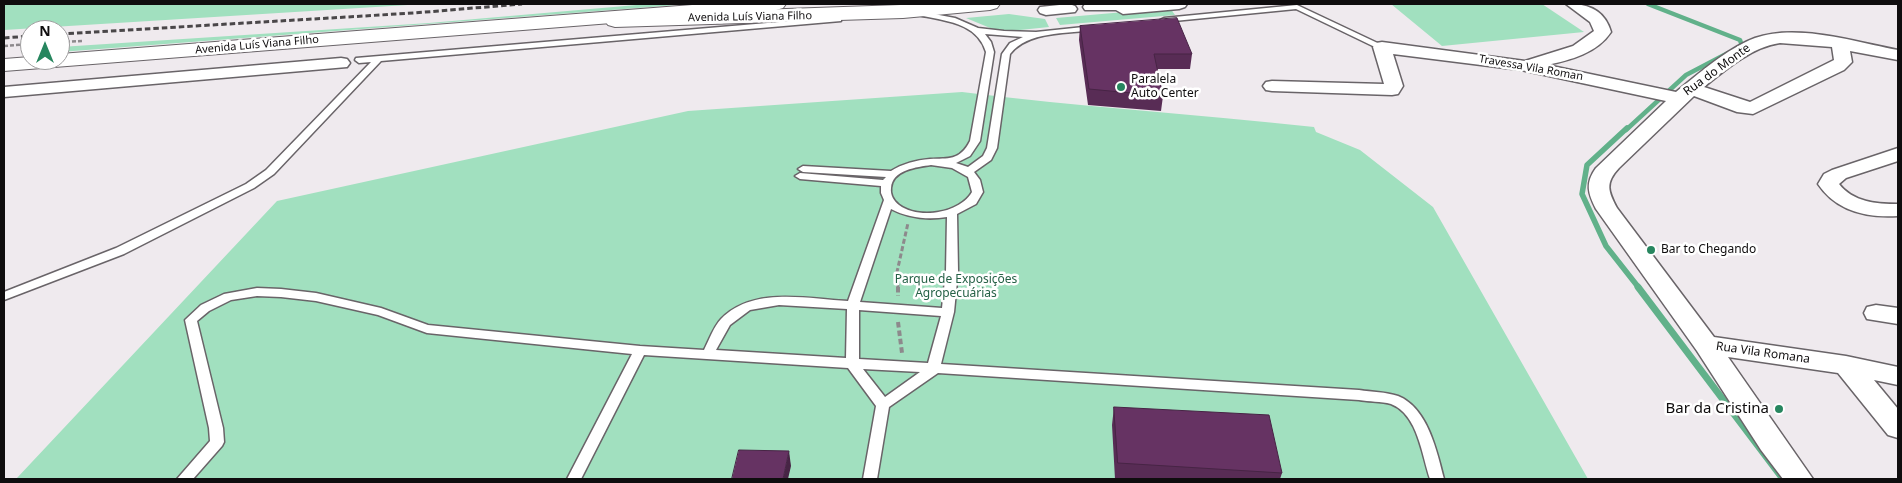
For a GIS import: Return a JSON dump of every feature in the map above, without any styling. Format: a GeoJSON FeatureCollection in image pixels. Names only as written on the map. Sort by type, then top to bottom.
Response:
{"type":"FeatureCollection","features":[{"type":"Feature","properties":{"kind":"main road","name":"Avenida Luís Viana Filho"},"geometry":{"type":"LineString","coordinates":[[4,65],[776,4]]}},
{"type":"Feature","properties":{"kind":"main road","name":"Avenida Luís Viana Filho"},"geometry":{"type":"LineString","coordinates":[[511,24],[907,11],[990,4]]}},
{"type":"Feature","properties":{"kind":"street"},"geometry":{"type":"LineString","coordinates":[[1091,7],[1179,4]]}},
{"type":"Feature","properties":{"kind":"street"},"geometry":{"type":"LineString","coordinates":[[1521,65],[1558,58],[1594,42],[1602,32],[1602,26],[1588,12],[1574,4]]}},
{"type":"Feature","properties":{"kind":"street"},"geometry":{"type":"LineString","coordinates":[[1046,10],[1069,9]]}},
{"type":"Feature","properties":{"kind":"street","name":"Rua do Monte"},"geometry":{"type":"LineString","coordinates":[[1599,180],[1679,94],[1756,43],[1787,38],[1840,44],[1898,55]]}},
{"type":"Feature","properties":{"kind":"street","name":"Travessa Vila Roman"},"geometry":{"type":"LineString","coordinates":[[1382,47],[1521,65],[1744,108],[1753,108],[1838,66],[1843,62],[1840,44]]}},
{"type":"Feature","properties":{"kind":"street"},"geometry":{"type":"LineString","coordinates":[[1272,86],[1392,90],[1394,86],[1382,47]]}},
{"type":"Feature","properties":{"kind":"street"},"geometry":{"type":"LineString","coordinates":[[4,92],[350,62]]}},
{"type":"Feature","properties":{"kind":"street"},"geometry":{"type":"LineString","coordinates":[[1898,154],[1865,164],[1831,178],[1828,184],[1839,195],[1861,208],[1882,211],[1898,210]]}},
{"type":"Feature","properties":{"kind":"street","name":"Rua Vila Romana"},"geometry":{"type":"LineString","coordinates":[[1599,180],[1600,195],[1607,209],[1706,345],[1846,365],[1898,376]]}},
{"type":"Feature","properties":{"kind":"street"},"geometry":{"type":"LineString","coordinates":[[1706,345],[1771,442],[1800,479]]}},
{"type":"Feature","properties":{"kind":"street"},"geometry":{"type":"LineString","coordinates":[[1846,365],[1898,428]]}},
{"type":"Feature","properties":{"kind":"lane"},"geometry":{"type":"LineString","coordinates":[[1158,21],[1296,5],[1382,47]]}},
{"type":"Feature","properties":{"kind":"lane"},"geometry":{"type":"LineString","coordinates":[[350,62],[773,26],[907,11],[950,20],[975,30],[987,38],[990,52],[975,141],[970,152],[963,158],[944,163],[917,164],[894,174],[801,172],[886,183]]}},
{"type":"Feature","properties":{"kind":"lane"},"geometry":{"type":"LineString","coordinates":[[975,30],[1004,34],[1036,35],[1098,27]]}},
{"type":"Feature","properties":{"kind":"lane"},"geometry":{"type":"LineString","coordinates":[[968,172],[987,158],[992,148],[1006,54],[1012,45],[1036,35]]}},
{"type":"Feature","properties":{"kind":"lane"},"geometry":{"type":"LineString","coordinates":[[4,296],[120,251],[250,186],[270,172],[378,59]]}},
{"type":"Feature","properties":{"kind":"lane"},"geometry":{"type":"LineString","coordinates":[[894,174],[886,183],[885,192],[889,200],[897,208],[923,215],[952,213],[964,208],[973,201],[978,193],[978,185],[974,177],[968,172],[944,163]]}},
{"type":"Feature","properties":{"kind":"lane"},"geometry":{"type":"LineString","coordinates":[[870,479],[882,405],[852,363],[853,306],[889,200]]}},
{"type":"Feature","properties":{"kind":"lane"},"geometry":{"type":"LineString","coordinates":[[882,405],[933,370],[948,312],[952,271],[952,213]]}},
{"type":"Feature","properties":{"kind":"lane"},"geometry":{"type":"LineString","coordinates":[[184,479],[217,442],[216,428],[191,320],[205,308],[228,298],[257,292],[316,297],[381,312],[427,328],[640,350],[933,370],[1359,395],[1395,400],[1406,406],[1414,414],[1437,479]]}},
{"type":"Feature","properties":{"kind":"lane"},"geometry":{"type":"LineString","coordinates":[[708,354],[724,322],[747,306],[779,301],[948,312]]}},
{"type":"Feature","properties":{"kind":"lane"},"geometry":{"type":"LineString","coordinates":[[574,479],[640,350]]}},
{"type":"Feature","properties":{"kind":"path"},"geometry":{"type":"LineString","coordinates":[[4,46],[20,45]]}},
{"type":"Feature","properties":{"kind":"path"},"geometry":{"type":"LineString","coordinates":[[904,368],[898,328],[897,272],[910,213]]}},
{"type":"Feature","properties":{"kind":"green space"},"geometry":{"type":"Polygon","coordinates":[[[4,4],[424,4],[70,26],[70,20],[20,20],[20,29],[4,30],[4,4]]]}},
{"type":"Feature","properties":{"kind":"green space"},"geometry":{"type":"Polygon","coordinates":[[[648,4],[690,4],[70,51],[70,46],[429,23],[648,4]]]}},
{"type":"Feature","properties":{"kind":"green space"},"geometry":{"type":"Polygon","coordinates":[[[1391,4],[1542,4],[1584,32],[1442,46],[1391,4]]]}},
{"type":"Feature","properties":{"kind":"green space"},"geometry":{"type":"Polygon","coordinates":[[[1170,8],[1175,15],[1060,25],[1056,18],[1170,8]]]}},
{"type":"Feature","properties":{"kind":"green space"},"geometry":{"type":"Polygon","coordinates":[[[1009,14],[1045,19],[1049,27],[995,30],[966,18],[1009,14]]]}},
{"type":"Feature","properties":{"kind":"green space","name":"Parque de Exposições Agropecuárias"},"geometry":{"type":"Polygon","coordinates":[[[962,92],[1314,127],[1316,132],[1360,150],[1433,207],[1588,479],[16,479],[277,201],[688,111],[962,92]]]}},
{"type":"Feature","properties":{"kind":"building","name":"Paralela Auto Center"},"geometry":{"type":"Polygon","coordinates":[[[1177,18],[1192,54],[1154,54],[1163,96],[1089,89],[1080,26],[1177,18]]]}},
{"type":"Feature","properties":{"kind":"building"},"geometry":{"type":"Polygon","coordinates":[[[1114,407],[1269,415],[1282,473],[1118,463],[1114,407]]]}},
{"type":"Feature","properties":{"kind":"building"},"geometry":{"type":"Polygon","coordinates":[[[739,450],[789,451],[783,479],[732,479],[739,450]]]}},
{"type":"Feature","properties":{"kind":"waterway"},"geometry":{"type":"LineString","coordinates":[[1648,4],[1740,40],[1742,46],[1737,48]]}},
{"type":"Feature","properties":{"kind":"waterway"},"geometry":{"type":"LineString","coordinates":[[1626,130],[1686,75],[1728,53]]}},
{"type":"Feature","properties":{"kind":"waterway"},"geometry":{"type":"LineString","coordinates":[[1627,128],[1587,165],[1582,194],[1606,246],[1639,288]]}},
{"type":"Feature","properties":{"kind":"waterway"},"geometry":{"type":"LineString","coordinates":[[1638,287],[1783,479]]}},
{"type":"Feature","properties":{"kind":"railway"},"geometry":{"type":"LineString","coordinates":[[70,33],[414,13],[522,4]]}},
{"type":"Feature","properties":{"kind":"railway"},"geometry":{"type":"LineString","coordinates":[[4,38],[20,37]]}},
{"type":"Feature","properties":{"kind":"place","name":"Paralela Auto Center"},"geometry":{"type":"Point","coordinates":[1121,87]}},
{"type":"Feature","properties":{"kind":"place","name":"Bar to Chegando"},"geometry":{"type":"Point","coordinates":[1651,250]}},
{"type":"Feature","properties":{"kind":"place","name":"Bar da Cristina"},"geometry":{"type":"Point","coordinates":[1779,409]}}]}
